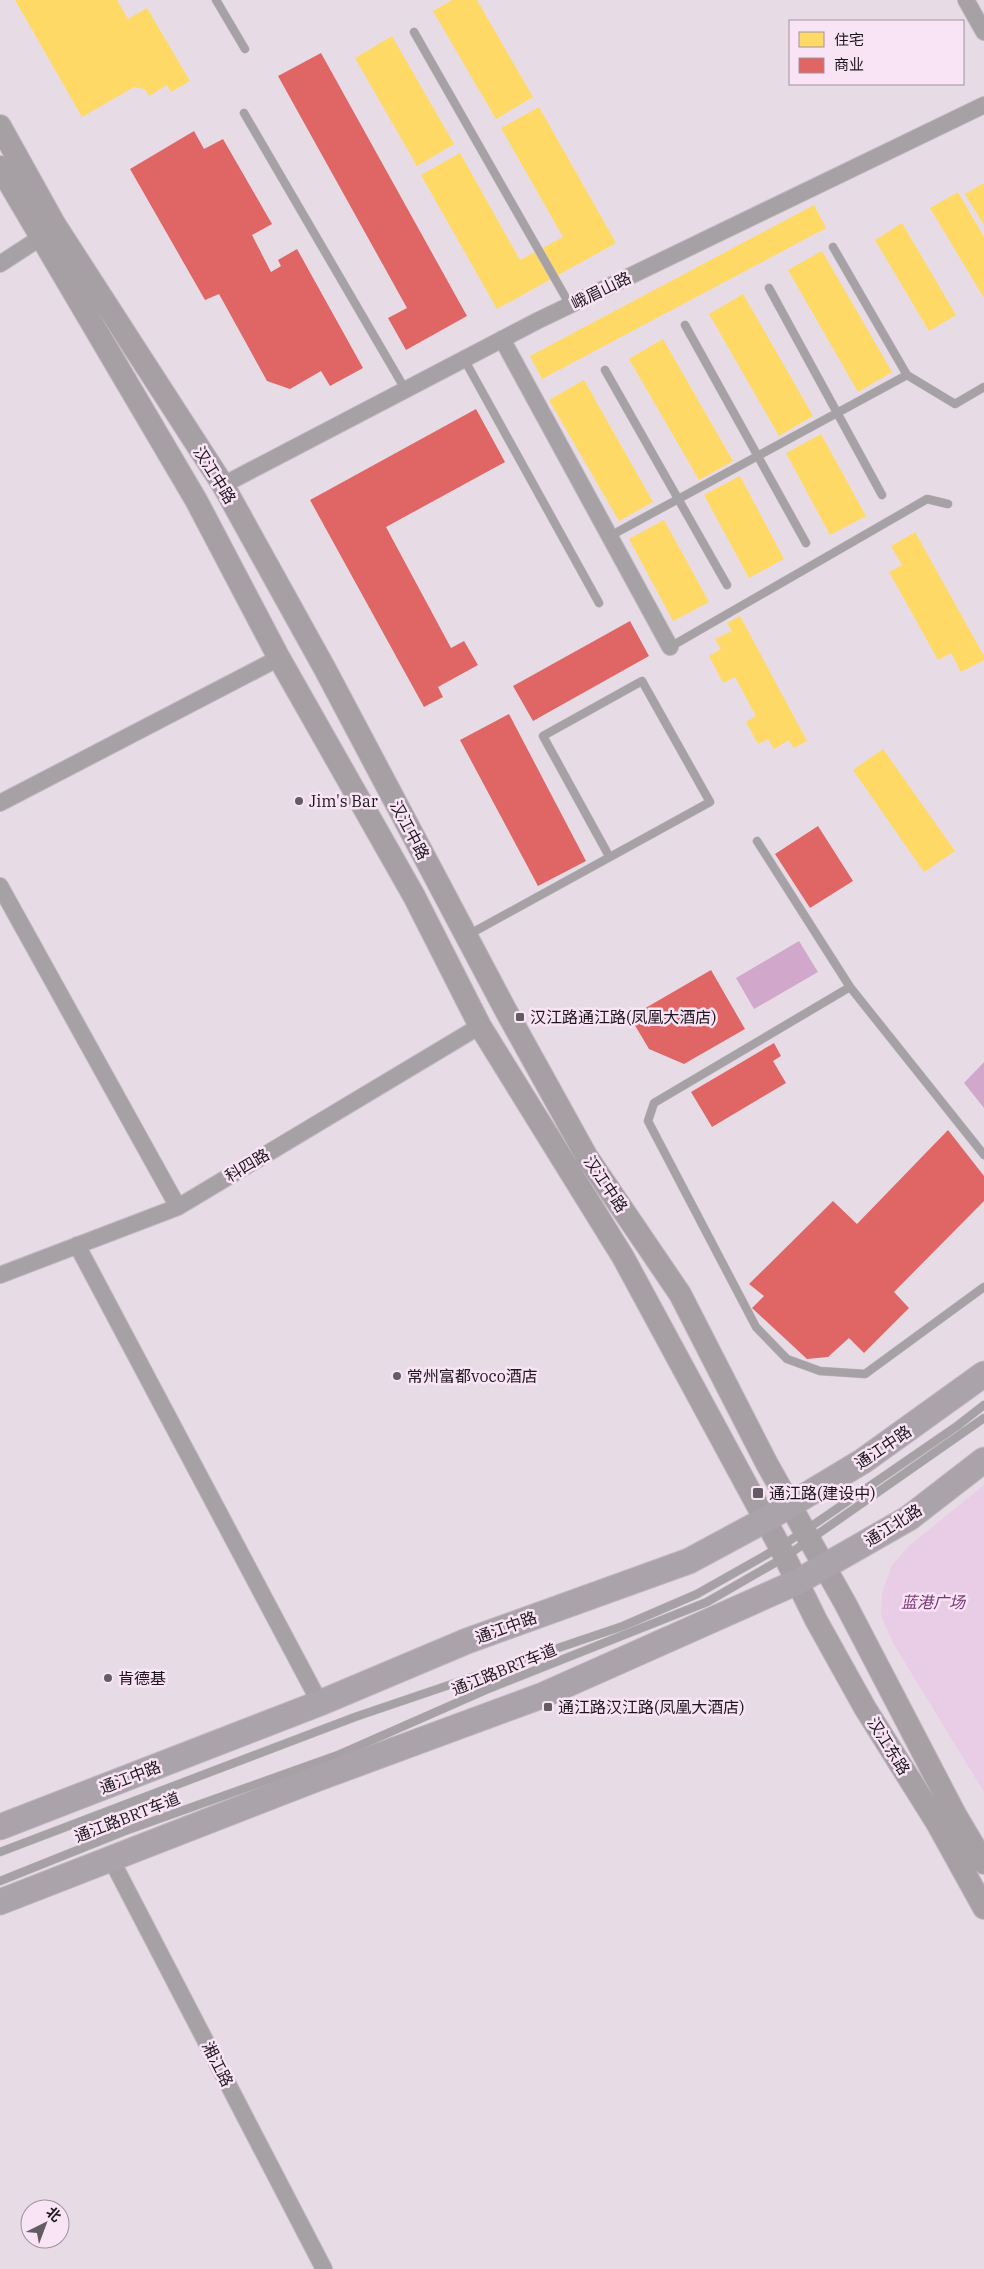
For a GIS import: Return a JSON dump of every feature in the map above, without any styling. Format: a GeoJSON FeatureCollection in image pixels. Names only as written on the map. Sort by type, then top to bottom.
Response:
{"type":"FeatureCollection","features":[{"type":"Feature","properties":{"kind":"main road","name":"汉江中路"},"geometry":{"type":"LineString","coordinates":[[0,126],[55,225],[223,485],[325,669],[466,936],[587,1158],[680,1294],[807,1535]]}},
{"type":"Feature","properties":{"kind":"main road","name":"汉江中路"},"geometry":{"type":"LineString","coordinates":[[0,167],[40,238],[196,500],[279,658],[414,896],[480,1026],[623,1257],[797,1582]]}},
{"type":"Feature","properties":{"kind":"main road","name":"通江中路"},"geometry":{"type":"LineString","coordinates":[[0,1827],[320,1704],[467,1641],[689,1560],[765,1520],[863,1461],[984,1374]]}},
{"type":"Feature","properties":{"kind":"main road","name":"通江北路"},"geometry":{"type":"LineString","coordinates":[[797,1582],[909,1518],[984,1460]]}},
{"type":"Feature","properties":{"kind":"main road","name":"汉江东路"},"geometry":{"type":"LineString","coordinates":[[807,1535],[954,1814],[984,1863]]}},
{"type":"Feature","properties":{"kind":"main road","name":"汉江东路"},"geometry":{"type":"LineString","coordinates":[[797,1582],[865,1708],[937,1822],[984,1908]]}},
{"type":"Feature","properties":{"kind":"main road"},"geometry":{"type":"LineString","coordinates":[[0,1902],[316,1779],[541,1696],[797,1582]]}},
{"type":"Feature","properties":{"kind":"street"},"geometry":{"type":"LineString","coordinates":[[966,0],[984,32]]}},
{"type":"Feature","properties":{"kind":"street","name":"峨眉山路"},"geometry":{"type":"LineString","coordinates":[[223,485],[570,305],[984,105]]}},
{"type":"Feature","properties":{"kind":"street"},"geometry":{"type":"LineString","coordinates":[[0,264],[40,238]]}},
{"type":"Feature","properties":{"kind":"street"},"geometry":{"type":"LineString","coordinates":[[502,339],[670,647]]}},
{"type":"Feature","properties":{"kind":"street"},"geometry":{"type":"LineString","coordinates":[[0,802],[279,658]]}},
{"type":"Feature","properties":{"kind":"street"},"geometry":{"type":"LineString","coordinates":[[0,886],[178,1207]]}},
{"type":"Feature","properties":{"kind":"street","name":"科四路"},"geometry":{"type":"LineString","coordinates":[[0,1274],[178,1207],[480,1026]]}},
{"type":"Feature","properties":{"kind":"street"},"geometry":{"type":"LineString","coordinates":[[77,1245],[320,1704]]}},
{"type":"Feature","properties":{"kind":"street","name":"湘江路"},"geometry":{"type":"LineString","coordinates":[[111,1859],[324,2269]]}},
{"type":"Feature","properties":{"kind":"lane"},"geometry":{"type":"LineString","coordinates":[[216,0],[245,49]]}},
{"type":"Feature","properties":{"kind":"lane"},"geometry":{"type":"LineString","coordinates":[[414,32],[570,305]]}},
{"type":"Feature","properties":{"kind":"lane"},"geometry":{"type":"LineString","coordinates":[[244,113],[405,390]]}},
{"type":"Feature","properties":{"kind":"lane"},"geometry":{"type":"LineString","coordinates":[[833,247],[907,375],[955,404],[984,387]]}},
{"type":"Feature","properties":{"kind":"lane"},"geometry":{"type":"LineString","coordinates":[[769,288],[882,495]]}},
{"type":"Feature","properties":{"kind":"lane"},"geometry":{"type":"LineString","coordinates":[[685,325],[806,543]]}},
{"type":"Feature","properties":{"kind":"lane"},"geometry":{"type":"LineString","coordinates":[[464,359],[599,603]]}},
{"type":"Feature","properties":{"kind":"lane"},"geometry":{"type":"LineString","coordinates":[[605,370],[727,585]]}},
{"type":"Feature","properties":{"kind":"lane"},"geometry":{"type":"LineString","coordinates":[[610,536],[907,375]]}},
{"type":"Feature","properties":{"kind":"lane"},"geometry":{"type":"LineString","coordinates":[[670,647],[927,499],[948,504]]}},
{"type":"Feature","properties":{"kind":"lane"},"geometry":{"type":"LineString","coordinates":[[466,936],[710,802],[642,681],[543,736],[609,856]]}},
{"type":"Feature","properties":{"kind":"lane"},"geometry":{"type":"LineString","coordinates":[[757,841],[850,988],[984,1155]]}},
{"type":"Feature","properties":{"kind":"lane"},"geometry":{"type":"LineString","coordinates":[[850,988],[654,1103],[648,1121],[756,1327],[787,1359],[820,1371],[864,1374],[984,1287]]}},
{"type":"Feature","properties":{"kind":"lane","name":"通江路BRT车道"},"geometry":{"type":"LineString","coordinates":[[0,1852],[355,1717],[623,1626],[697,1594],[782,1552],[984,1405]]}},
{"type":"Feature","properties":{"kind":"lane","name":"通江路BRT车道"},"geometry":{"type":"LineString","coordinates":[[0,1881],[126,1831],[338,1754],[488,1689],[707,1602],[984,1418]]}},
{"type":"Feature","properties":{"kind":"lane"},"geometry":{"type":"LineString","coordinates":[[111,1859],[338,1754]]}},
{"type":"Feature","properties":{"kind":"green space","name":"蓝港广场"},"geometry":{"type":"Polygon","coordinates":[[[984,1485],[984,1792],[893,1643],[881,1616],[882,1593],[892,1565],[910,1545],[984,1485]]]}},
{"type":"Feature","properties":{"kind":"shaded area"},"geometry":{"type":"Polygon","coordinates":[[[799,941],[818,972],[754,1009],[736,978],[799,941]]]}},
{"type":"Feature","properties":{"kind":"shaded area"},"geometry":{"type":"Polygon","coordinates":[[[984,1062],[984,1108],[964,1083],[984,1062]]]}},
{"type":"Feature","properties":{"kind":"building: 住宅"},"geometry":{"type":"Polygon","coordinates":[[[15,0],[117,0],[128,19],[147,8],[190,81],[171,92],[167,85],[149,96],[145,89],[134,87],[82,117],[15,0]]]}},
{"type":"Feature","properties":{"kind":"building: 住宅"},"geometry":{"type":"Polygon","coordinates":[[[452,0],[477,0],[533,97],[496,119],[433,11],[452,0]]]}},
{"type":"Feature","properties":{"kind":"building: 住宅"},"geometry":{"type":"Polygon","coordinates":[[[392,36],[454,144],[417,166],[355,58],[392,36]]]}},
{"type":"Feature","properties":{"kind":"building: 住宅"},"geometry":{"type":"Polygon","coordinates":[[[539,107],[616,243],[497,309],[421,175],[460,153],[520,260],[563,237],[501,128],[539,107]]]}},
{"type":"Feature","properties":{"kind":"building: 住宅"},"geometry":{"type":"Polygon","coordinates":[[[984,183],[984,225],[965,194],[984,183]]]}},
{"type":"Feature","properties":{"kind":"building: 住宅"},"geometry":{"type":"Polygon","coordinates":[[[958,192],[984,237],[984,298],[930,208],[958,192]]]}},
{"type":"Feature","properties":{"kind":"building: 住宅"},"geometry":{"type":"Polygon","coordinates":[[[814,205],[826,228],[542,379],[530,356],[814,205]]]}},
{"type":"Feature","properties":{"kind":"building: 住宅"},"geometry":{"type":"Polygon","coordinates":[[[902,223],[956,315],[929,331],[875,240],[902,223]]]}},
{"type":"Feature","properties":{"kind":"building: 住宅"},"geometry":{"type":"Polygon","coordinates":[[[822,251],[892,372],[858,392],[788,270],[822,251]]]}},
{"type":"Feature","properties":{"kind":"building: 住宅"},"geometry":{"type":"Polygon","coordinates":[[[743,294],[813,416],[779,436],[709,314],[743,294]]]}},
{"type":"Feature","properties":{"kind":"building: 住宅"},"geometry":{"type":"Polygon","coordinates":[[[663,339],[733,461],[699,480],[629,359],[663,339]]]}},
{"type":"Feature","properties":{"kind":"building: 住宅"},"geometry":{"type":"Polygon","coordinates":[[[584,380],[653,502],[619,521],[549,400],[584,380]]]}},
{"type":"Feature","properties":{"kind":"building: 住宅"},"geometry":{"type":"Polygon","coordinates":[[[821,434],[866,516],[830,535],[786,453],[821,434]]]}},
{"type":"Feature","properties":{"kind":"building: 住宅"},"geometry":{"type":"Polygon","coordinates":[[[740,476],[784,559],[749,578],[704,495],[740,476]]]}},
{"type":"Feature","properties":{"kind":"building: 住宅"},"geometry":{"type":"Polygon","coordinates":[[[664,520],[709,602],[673,621],[629,539],[664,520]]]}},
{"type":"Feature","properties":{"kind":"building: 住宅"},"geometry":{"type":"Polygon","coordinates":[[[915,532],[984,656],[984,660],[961,672],[951,653],[938,660],[889,572],[902,565],[891,546],[915,532]]]}},
{"type":"Feature","properties":{"kind":"building: 住宅"},"geometry":{"type":"Polygon","coordinates":[[[740,616],[807,741],[793,748],[789,740],[774,749],[768,739],[758,744],[746,722],[756,716],[735,677],[723,683],[709,656],[721,649],[715,639],[732,631],[727,623],[740,616]]]}},
{"type":"Feature","properties":{"kind":"building: 住宅"},"geometry":{"type":"Polygon","coordinates":[[[883,749],[955,851],[924,872],[853,770],[883,749]]]}},
{"type":"Feature","properties":{"kind":"building: 商业"},"geometry":{"type":"Polygon","coordinates":[[[321,53],[467,316],[406,350],[388,318],[407,308],[278,76],[321,53]]]}},
{"type":"Feature","properties":{"kind":"building: 商业"},"geometry":{"type":"Polygon","coordinates":[[[194,131],[204,149],[223,139],[272,224],[252,235],[271,272],[281,266],[278,260],[297,249],[363,368],[330,386],[321,371],[290,389],[267,381],[219,294],[205,300],[130,169],[194,131]]]}},
{"type":"Feature","properties":{"kind":"building: 商业"},"geometry":{"type":"Polygon","coordinates":[[[476,409],[505,462],[386,527],[451,648],[464,641],[478,665],[438,687],[443,697],[424,707],[310,500],[476,409]]]}},
{"type":"Feature","properties":{"kind":"building: 商业"},"geometry":{"type":"Polygon","coordinates":[[[630,621],[649,656],[533,721],[513,686],[630,621]]]}},
{"type":"Feature","properties":{"kind":"building: 商业"},"geometry":{"type":"Polygon","coordinates":[[[509,714],[586,861],[538,886],[460,740],[509,714]]]}},
{"type":"Feature","properties":{"kind":"building: 商业"},"geometry":{"type":"Polygon","coordinates":[[[818,826],[853,881],[810,908],[775,854],[818,826]]]}},
{"type":"Feature","properties":{"kind":"building: 商业"},"geometry":{"type":"Polygon","coordinates":[[[711,970],[745,1029],[684,1064],[649,1049],[630,1017],[711,970]]]}},
{"type":"Feature","properties":{"kind":"building: 商业"},"geometry":{"type":"Polygon","coordinates":[[[774,1043],[781,1056],[773,1061],[786,1083],[712,1127],[691,1092],[774,1043]]]}},
{"type":"Feature","properties":{"kind":"building: 商业"},"geometry":{"type":"Polygon","coordinates":[[[948,1130],[984,1176],[984,1201],[894,1292],[909,1308],[864,1353],[849,1338],[828,1357],[807,1359],[752,1308],[764,1296],[749,1284],[833,1201],[857,1224],[948,1130]]]}},
{"type":"Feature","properties":{"kind":"place","name":"Jim's Bar"},"geometry":{"type":"Point","coordinates":[299,801]}},
{"type":"Feature","properties":{"kind":"place","name":"汉江路通江路(凤凰大酒店)"},"geometry":{"type":"Point","coordinates":[520,1017]}},
{"type":"Feature","properties":{"kind":"place","name":"常州富都voco酒店"},"geometry":{"type":"Point","coordinates":[397,1376]}},
{"type":"Feature","properties":{"kind":"place","name":"通江路(建设中)"},"geometry":{"type":"Point","coordinates":[758,1493]}},
{"type":"Feature","properties":{"kind":"place","name":"肯德基"},"geometry":{"type":"Point","coordinates":[108,1678]}},
{"type":"Feature","properties":{"kind":"place","name":"通江路汉江路(凤凰大酒店)"},"geometry":{"type":"Point","coordinates":[548,1707]}}]}
